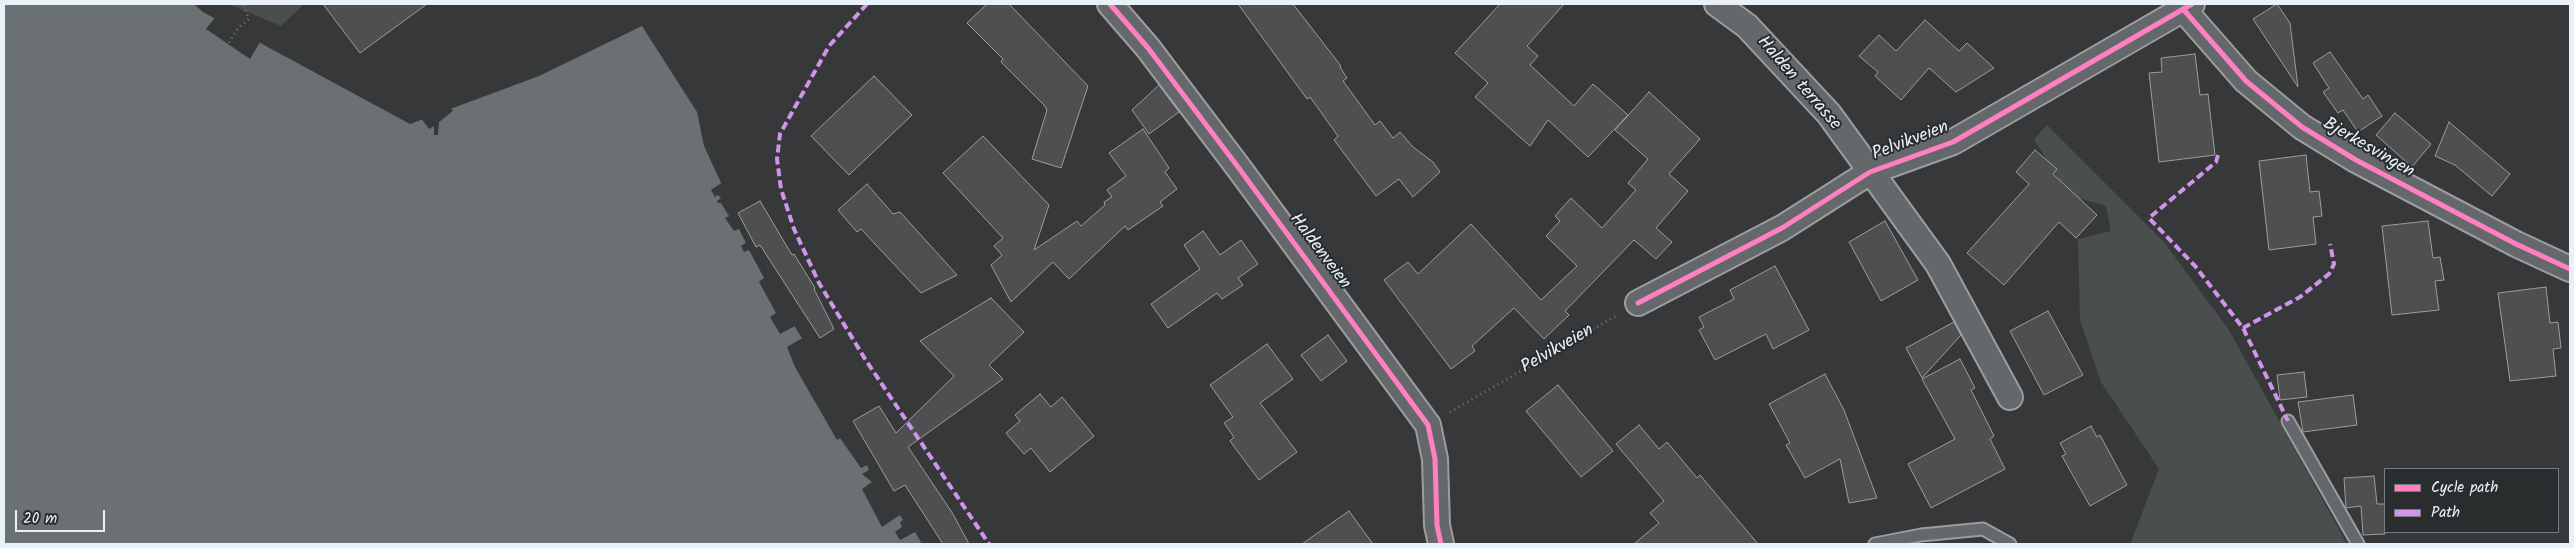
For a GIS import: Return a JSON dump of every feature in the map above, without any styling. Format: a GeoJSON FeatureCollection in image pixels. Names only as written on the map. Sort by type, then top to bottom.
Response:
{"type":"FeatureCollection","features":[{"type":"Feature","properties":{"kind":"street","name":"Haldenveien"},"geometry":{"type":"LineString","coordinates":[[1110,4],[1148,48],[1232,159],[1428,425],[1435,459],[1438,525],[1441,544]]}},
{"type":"Feature","properties":{"kind":"street","name":"Halden terrasse"},"geometry":{"type":"LineString","coordinates":[[1717,4],[1747,26],[1791,71],[1829,114],[1870,172]]}},
{"type":"Feature","properties":{"kind":"street","name":"Pelvikveien"},"geometry":{"type":"LineString","coordinates":[[1638,303],[1782,228],[1870,172],[1953,142],[2188,6]]}},
{"type":"Feature","properties":{"kind":"street","name":"Bjerkesvingen"},"geometry":{"type":"LineString","coordinates":[[2188,6],[2246,81],[2302,127],[2356,160],[2516,244],[2570,269]]}},
{"type":"Feature","properties":{"kind":"street","name":"Pelvikveien"},"geometry":{"type":"LineString","coordinates":[[1870,172],[1938,264],[2010,397]]}},
{"type":"Feature","properties":{"kind":"lane"},"geometry":{"type":"LineString","coordinates":[[2288,421],[2358,544]]}},
{"type":"Feature","properties":{"kind":"lane"},"geometry":{"type":"LineString","coordinates":[[1875,544],[1921,535],[1983,529],[2010,544]]}},
{"type":"Feature","properties":{"kind":"path"},"geometry":{"type":"LineString","coordinates":[[210,72],[239,27],[249,19],[245,5]]}},
{"type":"Feature","properties":{"kind":"shaded area"},"geometry":{"type":"Polygon","coordinates":[[[4,4],[194,4],[203,12],[410,124],[539,76],[642,26],[697,112],[704,146],[767,282],[930,544],[4,544],[4,4]]]}},
{"type":"Feature","properties":{"kind":"shaded area"},"geometry":{"type":"Polygon","coordinates":[[[228,4],[304,4],[281,26],[228,4]]]}},
{"type":"Feature","properties":{"kind":"shaded area"},"geometry":{"type":"Polygon","coordinates":[[[2047,125],[2164,242],[2229,330],[2347,544],[2130,544],[2159,469],[2101,382],[2080,320],[2078,239],[2111,231],[2106,206],[2068,195],[2034,139],[2047,125]]]}},
{"type":"Feature","properties":{"kind":"pier"},"geometry":{"type":"Polygon","coordinates":[[[216,16],[260,42],[250,59],[206,29],[216,16]]]}},
{"type":"Feature","properties":{"kind":"pier"},"geometry":{"type":"Polygon","coordinates":[[[450,107],[453,111],[439,122],[438,135],[434,135],[434,126],[429,129],[421,118],[450,107]]]}},
{"type":"Feature","properties":{"kind":"pier"},"geometry":{"type":"Polygon","coordinates":[[[723,182],[770,281],[797,325],[780,334],[770,317],[776,313],[759,282],[764,278],[749,250],[744,252],[741,246],[746,243],[739,229],[734,231],[725,218],[729,216],[721,203],[717,201],[721,198],[718,195],[715,197],[711,190],[723,182]]]}},
{"type":"Feature","properties":{"kind":"pier"},"geometry":{"type":"Polygon","coordinates":[[[804,337],[932,544],[918,544],[921,542],[915,532],[900,540],[895,532],[902,527],[900,522],[903,520],[900,515],[882,527],[862,489],[872,482],[862,474],[869,470],[867,465],[861,468],[840,438],[837,440],[795,367],[787,347],[804,337]]]}},
{"type":"Feature","properties":{"kind":"building"},"geometry":{"type":"Polygon","coordinates":[[[323,4],[427,4],[360,53],[323,4]]]}},
{"type":"Feature","properties":{"kind":"building"},"geometry":{"type":"Polygon","coordinates":[[[987,4],[1009,4],[1088,86],[1061,168],[1032,159],[1047,110],[1044,105],[1001,62],[1003,59],[967,23],[987,4]]]}},
{"type":"Feature","properties":{"kind":"building"},"geometry":{"type":"Polygon","coordinates":[[[1238,4],[1293,4],[1341,66],[1347,78],[1343,81],[1375,125],[1380,121],[1393,138],[1400,132],[1413,147],[1433,162],[1440,172],[1413,197],[1399,179],[1376,196],[1334,140],[1338,136],[1310,97],[1307,99],[1238,4]]]}},
{"type":"Feature","properties":{"kind":"building"},"geometry":{"type":"Polygon","coordinates":[[[1500,4],[1564,4],[1527,46],[1538,56],[1530,65],[1574,106],[1593,84],[1628,115],[1588,157],[1548,120],[1530,146],[1475,97],[1488,83],[1455,53],[1500,4]]]}},
{"type":"Feature","properties":{"kind":"building"},"geometry":{"type":"Polygon","coordinates":[[[2277,4],[2290,23],[2298,87],[2253,19],[2277,4]]]}},
{"type":"Feature","properties":{"kind":"building"},"geometry":{"type":"Polygon","coordinates":[[[1925,20],[1959,51],[1967,43],[1994,68],[1956,92],[1929,68],[1901,100],[1875,76],[1878,72],[1859,56],[1879,35],[1896,51],[1925,20]]]}},
{"type":"Feature","properties":{"kind":"building"},"geometry":{"type":"Polygon","coordinates":[[[2330,52],[2363,99],[2368,95],[2382,116],[2358,132],[2343,110],[2338,113],[2323,92],[2329,88],[2313,63],[2330,52]]]}},
{"type":"Feature","properties":{"kind":"building"},"geometry":{"type":"Polygon","coordinates":[[[2195,54],[2200,95],[2208,94],[2215,155],[2159,162],[2149,73],[2162,72],[2161,58],[2195,54]]]}},
{"type":"Feature","properties":{"kind":"building"},"geometry":{"type":"Polygon","coordinates":[[[874,76],[912,115],[849,175],[811,136],[874,76]]]}},
{"type":"Feature","properties":{"kind":"building"},"geometry":{"type":"Polygon","coordinates":[[[1159,85],[1179,112],[1149,134],[1132,110],[1159,85]]]}},
{"type":"Feature","properties":{"kind":"building"},"geometry":{"type":"Polygon","coordinates":[[[1649,92],[1700,139],[1669,174],[1688,191],[1656,228],[1672,242],[1656,259],[1634,240],[1565,311],[1569,315],[1544,339],[1514,308],[1472,346],[1475,351],[1451,369],[1384,280],[1408,262],[1418,274],[1471,224],[1541,300],[1577,266],[1546,236],[1560,221],[1555,216],[1571,198],[1602,228],[1636,190],[1628,183],[1648,159],[1615,130],[1649,92]]]}},
{"type":"Feature","properties":{"kind":"building"},"geometry":{"type":"Polygon","coordinates":[[[2395,113],[2431,144],[2412,167],[2376,135],[2395,113]]]}},
{"type":"Feature","properties":{"kind":"building"},"geometry":{"type":"Polygon","coordinates":[[[2449,122],[2510,174],[2492,196],[2455,165],[2435,156],[2449,122]]]}},
{"type":"Feature","properties":{"kind":"building"},"geometry":{"type":"Polygon","coordinates":[[[1143,129],[1169,168],[1165,172],[1177,189],[1160,202],[1163,206],[1128,230],[1125,226],[1069,279],[1053,262],[1011,302],[991,265],[1002,255],[994,246],[1003,238],[943,173],[983,136],[1049,205],[1034,250],[1077,221],[1081,226],[1105,205],[1104,202],[1112,197],[1107,190],[1126,176],[1109,153],[1143,129]]]}},
{"type":"Feature","properties":{"kind":"building"},"geometry":{"type":"Polygon","coordinates":[[[2035,150],[2057,169],[2053,174],[2097,215],[2076,238],[2059,222],[2004,285],[1967,253],[2029,184],[2016,172],[2035,150]]]}},
{"type":"Feature","properties":{"kind":"building"},"geometry":{"type":"Polygon","coordinates":[[[2306,155],[2310,192],[2319,191],[2322,216],[2313,217],[2316,244],[2269,250],[2259,161],[2306,155]]]}},
{"type":"Feature","properties":{"kind":"building"},"geometry":{"type":"Polygon","coordinates":[[[867,184],[893,214],[900,212],[957,275],[921,293],[861,229],[857,232],[838,210],[867,184]]]}},
{"type":"Feature","properties":{"kind":"building"},"geometry":{"type":"Polygon","coordinates":[[[760,201],[792,255],[794,254],[815,288],[834,329],[820,338],[760,245],[756,247],[738,213],[760,201]]]}},
{"type":"Feature","properties":{"kind":"building"},"geometry":{"type":"Polygon","coordinates":[[[1885,221],[1918,280],[1881,301],[1849,242],[1885,221]]]}},
{"type":"Feature","properties":{"kind":"building"},"geometry":{"type":"Polygon","coordinates":[[[2428,221],[2433,258],[2440,257],[2444,280],[2435,281],[2439,310],[2392,315],[2382,226],[2428,221]]]}},
{"type":"Feature","properties":{"kind":"building"},"geometry":{"type":"Polygon","coordinates":[[[1203,231],[1220,255],[1241,240],[1258,264],[1238,278],[1243,285],[1222,299],[1217,293],[1168,328],[1151,304],[1200,269],[1184,245],[1203,231]]]}},
{"type":"Feature","properties":{"kind":"building"},"geometry":{"type":"Polygon","coordinates":[[[1775,266],[1809,330],[1773,349],[1766,334],[1715,360],[1699,330],[1704,327],[1699,317],[1734,299],[1730,290],[1775,266]]]}},
{"type":"Feature","properties":{"kind":"building"},"geometry":{"type":"Polygon","coordinates":[[[2546,287],[2550,323],[2558,322],[2561,348],[2553,349],[2556,376],[2510,381],[2498,293],[2546,287]]]}},
{"type":"Feature","properties":{"kind":"building"},"geometry":{"type":"Polygon","coordinates":[[[991,298],[1024,332],[989,365],[1003,379],[908,447],[953,514],[969,544],[943,544],[905,485],[894,491],[853,421],[879,406],[896,433],[954,376],[920,341],[991,298]]]}},
{"type":"Feature","properties":{"kind":"building"},"geometry":{"type":"Polygon","coordinates":[[[2048,311],[2083,375],[2044,395],[2010,331],[2048,311]]]}},
{"type":"Feature","properties":{"kind":"building"},"geometry":{"type":"Polygon","coordinates":[[[1954,322],[1961,335],[1922,378],[1906,348],[1954,322]]]}},
{"type":"Feature","properties":{"kind":"building"},"geometry":{"type":"Polygon","coordinates":[[[1328,335],[1347,361],[1321,381],[1301,355],[1328,335]]]}},
{"type":"Feature","properties":{"kind":"building"},"geometry":{"type":"Polygon","coordinates":[[[1267,344],[1293,379],[1260,403],[1297,452],[1259,480],[1230,441],[1234,437],[1224,423],[1233,417],[1210,385],[1267,344]]]}},
{"type":"Feature","properties":{"kind":"building"},"geometry":{"type":"Polygon","coordinates":[[[1960,359],[1975,388],[1971,390],[1994,436],[1990,439],[2005,469],[1931,508],[1908,464],[1955,439],[1922,379],[1960,359]]]}},
{"type":"Feature","properties":{"kind":"building"},"geometry":{"type":"Polygon","coordinates":[[[2304,372],[2307,397],[2280,400],[2277,375],[2304,372]]]}},
{"type":"Feature","properties":{"kind":"building"},"geometry":{"type":"Polygon","coordinates":[[[1825,374],[1844,410],[1877,498],[1849,503],[1840,459],[1805,478],[1786,445],[1790,443],[1769,404],[1825,374]]]}},
{"type":"Feature","properties":{"kind":"building"},"geometry":{"type":"Polygon","coordinates":[[[1558,385],[1613,451],[1581,477],[1526,411],[1558,385]]]}},
{"type":"Feature","properties":{"kind":"building"},"geometry":{"type":"Polygon","coordinates":[[[1040,394],[1051,407],[1062,397],[1094,436],[1050,472],[1031,448],[1024,454],[1006,433],[1020,421],[1015,415],[1040,394]]]}},
{"type":"Feature","properties":{"kind":"building"},"geometry":{"type":"Polygon","coordinates":[[[2353,395],[2357,425],[2303,432],[2298,402],[2353,395]]]}},
{"type":"Feature","properties":{"kind":"building"},"geometry":{"type":"Polygon","coordinates":[[[1639,425],[1659,449],[1667,442],[1697,478],[1700,475],[1758,544],[1634,544],[1659,523],[1650,513],[1664,501],[1616,444],[1639,425]]]}},
{"type":"Feature","properties":{"kind":"building"},"geometry":{"type":"Polygon","coordinates":[[[2091,426],[2097,437],[2100,435],[2127,485],[2090,506],[2062,456],[2066,454],[2060,443],[2091,426]]]}},
{"type":"Feature","properties":{"kind":"building"},"geometry":{"type":"Polygon","coordinates":[[[2374,476],[2377,504],[2384,504],[2385,534],[2363,535],[2361,506],[2346,508],[2344,478],[2374,476]]]}},
{"type":"Feature","properties":{"kind":"building"},"geometry":{"type":"Polygon","coordinates":[[[1349,511],[1373,544],[1302,544],[1349,511]]]}},
{"type":"Feature","properties":{"kind":"marked path"},"geometry":{"type":"LineString","coordinates":[[867,4],[829,46],[780,134],[777,159],[781,189],[794,229],[819,283],[865,359],[989,544]]}},
{"type":"Feature","properties":{"kind":"marked path"},"geometry":{"type":"LineString","coordinates":[[2218,155],[2216,162],[2149,218],[2195,266],[2243,328],[2288,421]]}},
{"type":"Feature","properties":{"kind":"marked path"},"geometry":{"type":"LineString","coordinates":[[2243,328],[2300,297],[2329,274],[2334,264],[2330,244]]}},
{"type":"Feature","properties":{"kind":"cycle path"},"geometry":{"type":"LineString","coordinates":[[1110,4],[1148,48],[1238,167],[1428,425],[1435,459],[1437,525],[1441,544]]}},
{"type":"Feature","properties":{"kind":"cycle path"},"geometry":{"type":"LineString","coordinates":[[1638,303],[1782,228],[1870,172],[1953,142],[2192,4]]}},
{"type":"Feature","properties":{"kind":"cycle path"},"geometry":{"type":"LineString","coordinates":[[2183,9],[2246,81],[2302,127],[2356,160],[2516,244],[2570,269]]}}]}
